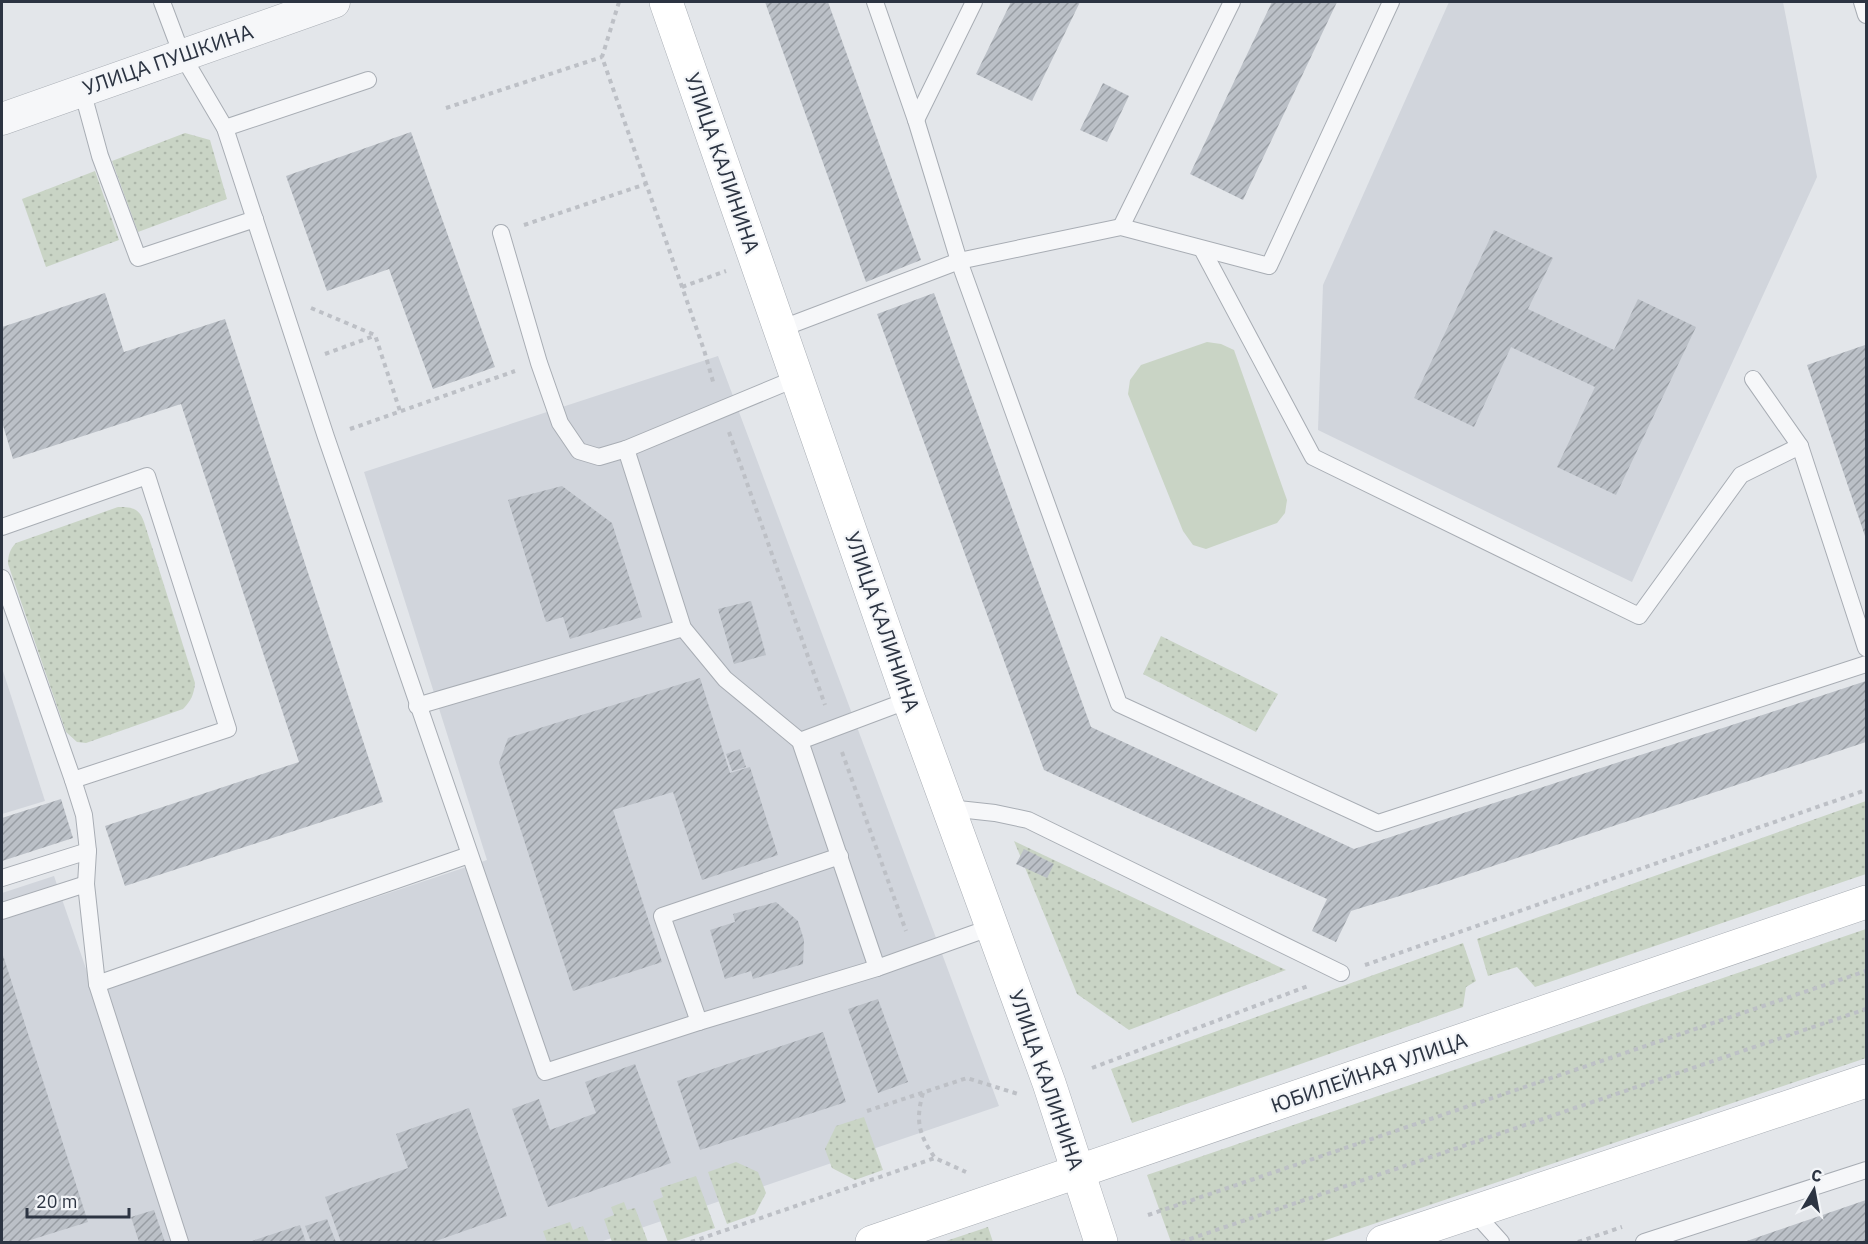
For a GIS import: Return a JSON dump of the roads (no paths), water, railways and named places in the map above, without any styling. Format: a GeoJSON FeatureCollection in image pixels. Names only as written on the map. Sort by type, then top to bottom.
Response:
{"type":"FeatureCollection","features":[{"type":"Feature","properties":{"kind":"main road","name":"УЛИЦА КАЛИНИНА"},"geometry":{"type":"LineString","coordinates":[[666,2],[909,700],[1049,1083],[1101,1242]]}},
{"type":"Feature","properties":{"kind":"main road","name":"ЮБИЛЕЙНАЯ УЛИЦА"},"geometry":{"type":"LineString","coordinates":[[872,1242],[1866,902]]}},
{"type":"Feature","properties":{"kind":"main road"},"geometry":{"type":"LineString","coordinates":[[1383,1242],[1866,1081]]}},
{"type":"Feature","properties":{"kind":"street","name":"УЛИЦА ПУШКИНА"},"geometry":{"type":"LineString","coordinates":[[2,119],[334,2]]}},
{"type":"Feature","properties":{"kind":"lane"},"geometry":{"type":"LineString","coordinates":[[162,2],[182,55],[225,128],[301,363],[417,706],[545,1072],[877,968],[992,927]]}},
{"type":"Feature","properties":{"kind":"lane"},"geometry":{"type":"LineString","coordinates":[[875,2],[916,120],[959,261],[1119,704],[1378,823],[1866,664]]}},
{"type":"Feature","properties":{"kind":"lane"},"geometry":{"type":"LineString","coordinates":[[916,120],[974,2]]}},
{"type":"Feature","properties":{"kind":"lane"},"geometry":{"type":"LineString","coordinates":[[1121,227],[1232,2]]}},
{"type":"Feature","properties":{"kind":"lane"},"geometry":{"type":"LineString","coordinates":[[780,329],[959,261],[1121,227],[1269,266],[1391,2]]}},
{"type":"Feature","properties":{"kind":"lane"},"geometry":{"type":"LineString","coordinates":[[1862,2],[1866,15]]}},
{"type":"Feature","properties":{"kind":"lane"},"geometry":{"type":"LineString","coordinates":[[225,128],[368,80]]}},
{"type":"Feature","properties":{"kind":"lane"},"geometry":{"type":"LineString","coordinates":[[81,90],[100,156],[138,258],[255,219]]}},
{"type":"Feature","properties":{"kind":"lane"},"geometry":{"type":"LineString","coordinates":[[501,233],[539,363],[560,423],[579,451],[599,458],[798,378]]}},
{"type":"Feature","properties":{"kind":"lane"},"geometry":{"type":"LineString","coordinates":[[1202,249],[1313,457],[1640,616],[1741,475],[1800,446]]}},
{"type":"Feature","properties":{"kind":"lane"},"geometry":{"type":"LineString","coordinates":[[1753,379],[1800,446],[1866,648]]}},
{"type":"Feature","properties":{"kind":"lane"},"geometry":{"type":"LineString","coordinates":[[626,449],[683,628],[725,679],[800,741],[877,968]]}},
{"type":"Feature","properties":{"kind":"lane"},"geometry":{"type":"LineString","coordinates":[[2,527],[147,476],[228,729],[73,780]]}},
{"type":"Feature","properties":{"kind":"lane"},"geometry":{"type":"LineString","coordinates":[[2,578],[84,815],[88,851],[86,884],[97,984],[180,1242]]}},
{"type":"Feature","properties":{"kind":"lane"},"geometry":{"type":"LineString","coordinates":[[417,706],[683,628]]}},
{"type":"Feature","properties":{"kind":"lane"},"geometry":{"type":"LineString","coordinates":[[800,741],[909,700]]}},
{"type":"Feature","properties":{"kind":"lane"},"geometry":{"type":"LineString","coordinates":[[949,807],[1028,820],[1341,973]]}},
{"type":"Feature","properties":{"kind":"lane"},"geometry":{"type":"LineString","coordinates":[[2,878],[88,851]]}},
{"type":"Feature","properties":{"kind":"lane"},"geometry":{"type":"LineString","coordinates":[[97,984],[469,855]]}},
{"type":"Feature","properties":{"kind":"lane"},"geometry":{"type":"LineString","coordinates":[[699,1022],[662,916],[840,856]]}},
{"type":"Feature","properties":{"kind":"lane"},"geometry":{"type":"LineString","coordinates":[[2,911],[86,884]]}},
{"type":"Feature","properties":{"kind":"lane"},"geometry":{"type":"LineString","coordinates":[[1644,1242],[1866,1170]]}},
{"type":"Feature","properties":{"kind":"lane"},"geometry":{"type":"LineString","coordinates":[[1474,1212],[1501,1242]]}}]}
